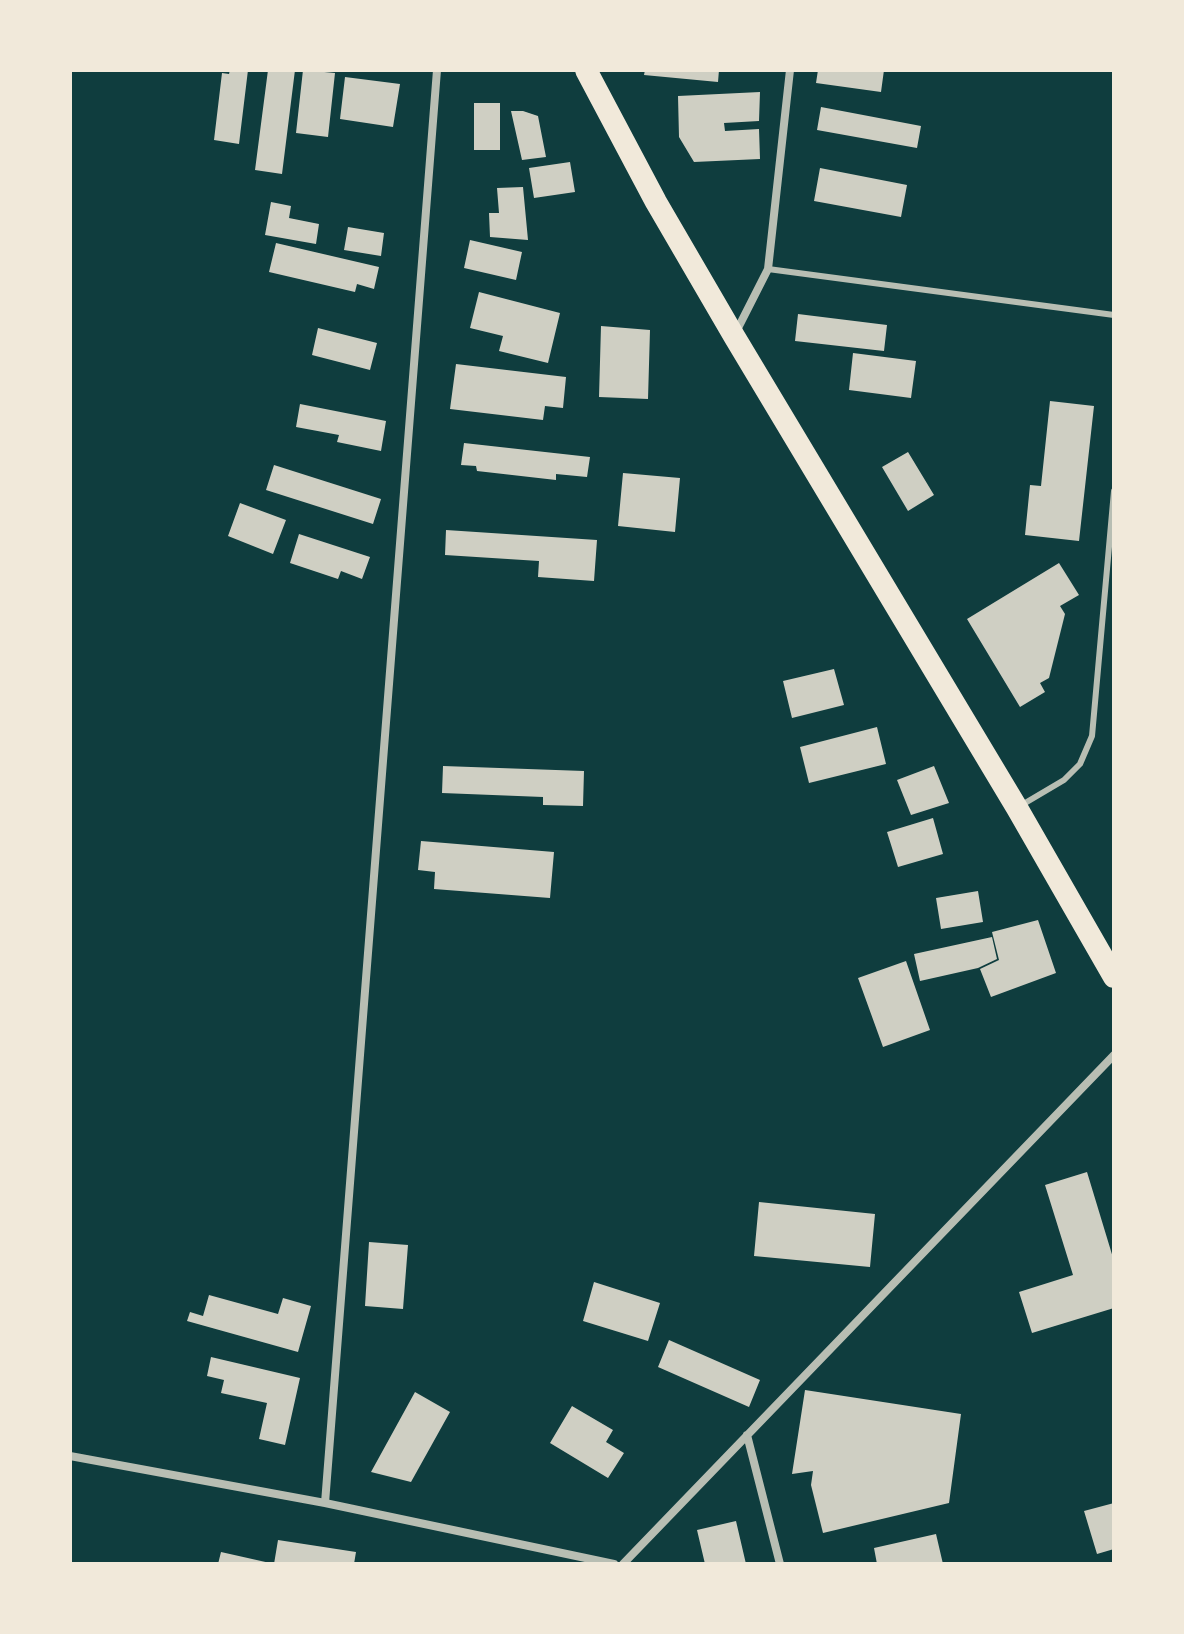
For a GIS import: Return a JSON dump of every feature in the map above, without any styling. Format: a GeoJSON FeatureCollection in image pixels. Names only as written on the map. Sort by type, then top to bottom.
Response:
{"type":"FeatureCollection","features":[{"type":"Feature","properties":{"kind":"highway"},"geometry":{"type":"LineString","coordinates":[[586,70],[625,146],[734,336],[1017,808],[1114,977]]}},
{"type":"Feature","properties":{"kind":"street"},"geometry":{"type":"LineString","coordinates":[[325,1503],[437,70]]}},
{"type":"Feature","properties":{"kind":"street"},"geometry":{"type":"LineString","coordinates":[[734,336],[768,269],[790,70]]}},
{"type":"Feature","properties":{"kind":"street"},"geometry":{"type":"LineString","coordinates":[[623,1564],[1114,1055]]}},
{"type":"Feature","properties":{"kind":"street"},"geometry":{"type":"LineString","coordinates":[[747,1435],[780,1564]]}},
{"type":"Feature","properties":{"kind":"street"},"geometry":{"type":"LineString","coordinates":[[70,1456],[325,1503],[614,1564]]}},
{"type":"Feature","properties":{"kind":"lane"},"geometry":{"type":"LineString","coordinates":[[768,269],[1114,315]]}},
{"type":"Feature","properties":{"kind":"lane"},"geometry":{"type":"LineString","coordinates":[[1017,808],[1064,780],[1080,764],[1092,736],[1114,491]]}},
{"type":"Feature","properties":{"kind":"building"},"geometry":{"type":"Polygon","coordinates":[[[230,70],[248,70],[239,144],[214,140],[222,73],[229,74],[230,70]]]}},
{"type":"Feature","properties":{"kind":"building"},"geometry":{"type":"Polygon","coordinates":[[[268,70],[295,70],[282,174],[255,170],[268,70]]]}},
{"type":"Feature","properties":{"kind":"building"},"geometry":{"type":"Polygon","coordinates":[[[303,70],[335,73],[328,137],[296,133],[303,70]]]}},
{"type":"Feature","properties":{"kind":"building"},"geometry":{"type":"Polygon","coordinates":[[[645,70],[719,70],[718,82],[644,75],[645,70]]]}},
{"type":"Feature","properties":{"kind":"building"},"geometry":{"type":"Polygon","coordinates":[[[818,70],[884,70],[881,92],[816,83],[818,70]]]}},
{"type":"Feature","properties":{"kind":"building"},"geometry":{"type":"Polygon","coordinates":[[[345,77],[400,84],[393,127],[340,119],[345,77]]]}},
{"type":"Feature","properties":{"kind":"building"},"geometry":{"type":"Polygon","coordinates":[[[760,92],[759,121],[724,123],[725,131],[759,129],[760,159],[694,162],[679,137],[678,96],[760,92]]]}},
{"type":"Feature","properties":{"kind":"building"},"geometry":{"type":"Polygon","coordinates":[[[474,103],[500,103],[500,150],[474,150],[474,103]]]}},
{"type":"Feature","properties":{"kind":"building"},"geometry":{"type":"Polygon","coordinates":[[[821,107],[921,126],[917,148],[817,130],[821,107]]]}},
{"type":"Feature","properties":{"kind":"building"},"geometry":{"type":"Polygon","coordinates":[[[511,111],[538,116],[546,157],[522,160],[511,111]]]}},
{"type":"Feature","properties":{"kind":"building"},"geometry":{"type":"Polygon","coordinates":[[[570,162],[575,192],[534,198],[529,168],[570,162]]]}},
{"type":"Feature","properties":{"kind":"building"},"geometry":{"type":"Polygon","coordinates":[[[820,168],[907,185],[901,217],[814,201],[820,168]]]}},
{"type":"Feature","properties":{"kind":"building"},"geometry":{"type":"Polygon","coordinates":[[[523,187],[528,240],[490,237],[489,213],[499,213],[497,188],[523,187]]]}},
{"type":"Feature","properties":{"kind":"building"},"geometry":{"type":"Polygon","coordinates":[[[271,202],[291,206],[289,218],[319,224],[316,244],[265,235],[271,202]]]}},
{"type":"Feature","properties":{"kind":"building"},"geometry":{"type":"Polygon","coordinates":[[[348,227],[384,233],[381,256],[344,250],[348,227]]]}},
{"type":"Feature","properties":{"kind":"building"},"geometry":{"type":"Polygon","coordinates":[[[470,240],[522,252],[516,280],[464,268],[470,240]]]}},
{"type":"Feature","properties":{"kind":"building"},"geometry":{"type":"Polygon","coordinates":[[[276,243],[379,267],[374,289],[357,284],[355,292],[269,272],[276,243]]]}},
{"type":"Feature","properties":{"kind":"building"},"geometry":{"type":"Polygon","coordinates":[[[479,292],[560,313],[548,363],[499,351],[503,336],[470,328],[479,292]]]}},
{"type":"Feature","properties":{"kind":"building"},"geometry":{"type":"Polygon","coordinates":[[[798,314],[887,325],[884,351],[795,341],[798,314]]]}},
{"type":"Feature","properties":{"kind":"building"},"geometry":{"type":"Polygon","coordinates":[[[601,326],[650,330],[648,399],[599,397],[601,326]]]}},
{"type":"Feature","properties":{"kind":"building"},"geometry":{"type":"Polygon","coordinates":[[[318,328],[377,343],[370,370],[312,355],[318,328]]]}},
{"type":"Feature","properties":{"kind":"building"},"geometry":{"type":"Polygon","coordinates":[[[853,353],[916,361],[911,398],[849,390],[853,353]]]}},
{"type":"Feature","properties":{"kind":"building"},"geometry":{"type":"Polygon","coordinates":[[[456,364],[566,377],[563,408],[545,406],[543,420],[450,409],[456,364]]]}},
{"type":"Feature","properties":{"kind":"building"},"geometry":{"type":"Polygon","coordinates":[[[1050,401],[1094,406],[1079,541],[1025,535],[1030,485],[1041,486],[1050,401]]]}},
{"type":"Feature","properties":{"kind":"building"},"geometry":{"type":"Polygon","coordinates":[[[300,404],[386,421],[381,451],[337,442],[339,435],[296,427],[300,404]]]}},
{"type":"Feature","properties":{"kind":"building"},"geometry":{"type":"Polygon","coordinates":[[[464,443],[590,457],[587,477],[556,474],[556,480],[477,471],[476,466],[461,465],[464,443]]]}},
{"type":"Feature","properties":{"kind":"building"},"geometry":{"type":"Polygon","coordinates":[[[908,452],[934,495],[908,511],[882,467],[908,452]]]}},
{"type":"Feature","properties":{"kind":"building"},"geometry":{"type":"Polygon","coordinates":[[[274,465],[381,499],[373,524],[266,490],[274,465]]]}},
{"type":"Feature","properties":{"kind":"building"},"geometry":{"type":"Polygon","coordinates":[[[623,473],[680,478],[675,532],[618,526],[623,473]]]}},
{"type":"Feature","properties":{"kind":"building"},"geometry":{"type":"Polygon","coordinates":[[[240,503],[286,520],[273,554],[228,536],[240,503]]]}},
{"type":"Feature","properties":{"kind":"building"},"geometry":{"type":"Polygon","coordinates":[[[446,530],[597,540],[594,581],[538,577],[539,561],[445,555],[446,530]]]}},
{"type":"Feature","properties":{"kind":"building"},"geometry":{"type":"Polygon","coordinates":[[[299,534],[370,557],[362,579],[341,571],[338,579],[290,563],[299,534]]]}},
{"type":"Feature","properties":{"kind":"building"},"geometry":{"type":"Polygon","coordinates":[[[1059,563],[1079,595],[1060,606],[1065,614],[1049,678],[1040,683],[1045,692],[1020,707],[967,619],[1059,563]]]}},
{"type":"Feature","properties":{"kind":"building"},"geometry":{"type":"Polygon","coordinates":[[[834,669],[844,705],[792,718],[783,681],[834,669]]]}},
{"type":"Feature","properties":{"kind":"building"},"geometry":{"type":"Polygon","coordinates":[[[877,727],[886,764],[809,783],[800,747],[877,727]]]}},
{"type":"Feature","properties":{"kind":"building"},"geometry":{"type":"Polygon","coordinates":[[[443,766],[584,771],[583,806],[543,805],[543,797],[442,793],[443,766]]]}},
{"type":"Feature","properties":{"kind":"building"},"geometry":{"type":"Polygon","coordinates":[[[934,766],[949,803],[911,815],[897,780],[934,766]]]}},
{"type":"Feature","properties":{"kind":"building"},"geometry":{"type":"Polygon","coordinates":[[[933,818],[943,854],[898,867],[887,832],[933,818]]]}},
{"type":"Feature","properties":{"kind":"building"},"geometry":{"type":"Polygon","coordinates":[[[421,841],[554,852],[550,898],[434,889],[435,872],[418,870],[421,841]]]}},
{"type":"Feature","properties":{"kind":"building"},"geometry":{"type":"Polygon","coordinates":[[[978,891],[983,922],[941,929],[936,898],[978,891]]]}},
{"type":"Feature","properties":{"kind":"building"},"geometry":{"type":"Polygon","coordinates":[[[1038,920],[1056,973],[991,997],[980,969],[999,960],[992,932],[1038,920]]]}},
{"type":"Feature","properties":{"kind":"building"},"geometry":{"type":"Polygon","coordinates":[[[992,937],[997,959],[978,968],[920,981],[914,954],[992,937]]]}},
{"type":"Feature","properties":{"kind":"building"},"geometry":{"type":"Polygon","coordinates":[[[906,961],[930,1030],[883,1047],[858,978],[906,961]]]}},
{"type":"Feature","properties":{"kind":"building"},"geometry":{"type":"Polygon","coordinates":[[[1087,1172],[1114,1261],[1114,1308],[1032,1333],[1019,1292],[1073,1275],[1045,1185],[1087,1172]]]}},
{"type":"Feature","properties":{"kind":"building"},"geometry":{"type":"Polygon","coordinates":[[[759,1202],[875,1214],[870,1267],[754,1256],[759,1202]]]}},
{"type":"Feature","properties":{"kind":"building"},"geometry":{"type":"Polygon","coordinates":[[[369,1242],[408,1245],[403,1309],[365,1306],[369,1242]]]}},
{"type":"Feature","properties":{"kind":"building"},"geometry":{"type":"Polygon","coordinates":[[[594,1282],[660,1303],[648,1341],[583,1321],[594,1282]]]}},
{"type":"Feature","properties":{"kind":"building"},"geometry":{"type":"Polygon","coordinates":[[[209,1295],[278,1314],[283,1298],[311,1306],[298,1352],[187,1321],[190,1312],[203,1316],[209,1295]]]}},
{"type":"Feature","properties":{"kind":"building"},"geometry":{"type":"Polygon","coordinates":[[[669,1340],[760,1380],[749,1407],[658,1367],[669,1340]]]}},
{"type":"Feature","properties":{"kind":"building"},"geometry":{"type":"Polygon","coordinates":[[[211,1357],[300,1378],[285,1445],[259,1439],[267,1403],[221,1393],[224,1380],[207,1376],[211,1357]]]}},
{"type":"Feature","properties":{"kind":"building"},"geometry":{"type":"Polygon","coordinates":[[[805,1390],[961,1414],[949,1503],[823,1533],[811,1485],[813,1471],[792,1474],[805,1390]]]}},
{"type":"Feature","properties":{"kind":"building"},"geometry":{"type":"Polygon","coordinates":[[[415,1392],[450,1412],[411,1482],[371,1472],[415,1392]]]}},
{"type":"Feature","properties":{"kind":"building"},"geometry":{"type":"Polygon","coordinates":[[[572,1406],[613,1430],[606,1442],[624,1453],[608,1478],[550,1443],[572,1406]]]}},
{"type":"Feature","properties":{"kind":"building"},"geometry":{"type":"Polygon","coordinates":[[[1114,1503],[1114,1549],[1097,1554],[1084,1511],[1114,1503]]]}},
{"type":"Feature","properties":{"kind":"building"},"geometry":{"type":"Polygon","coordinates":[[[736,1521],[746,1564],[705,1564],[697,1530],[736,1521]]]}},
{"type":"Feature","properties":{"kind":"building"},"geometry":{"type":"Polygon","coordinates":[[[936,1534],[943,1564],[877,1564],[874,1548],[936,1534]]]}},
{"type":"Feature","properties":{"kind":"building"},"geometry":{"type":"Polygon","coordinates":[[[278,1540],[356,1552],[354,1564],[274,1564],[278,1540]]]}},
{"type":"Feature","properties":{"kind":"building"},"geometry":{"type":"Polygon","coordinates":[[[221,1552],[270,1563],[270,1564],[218,1564],[221,1552]]]}}]}
